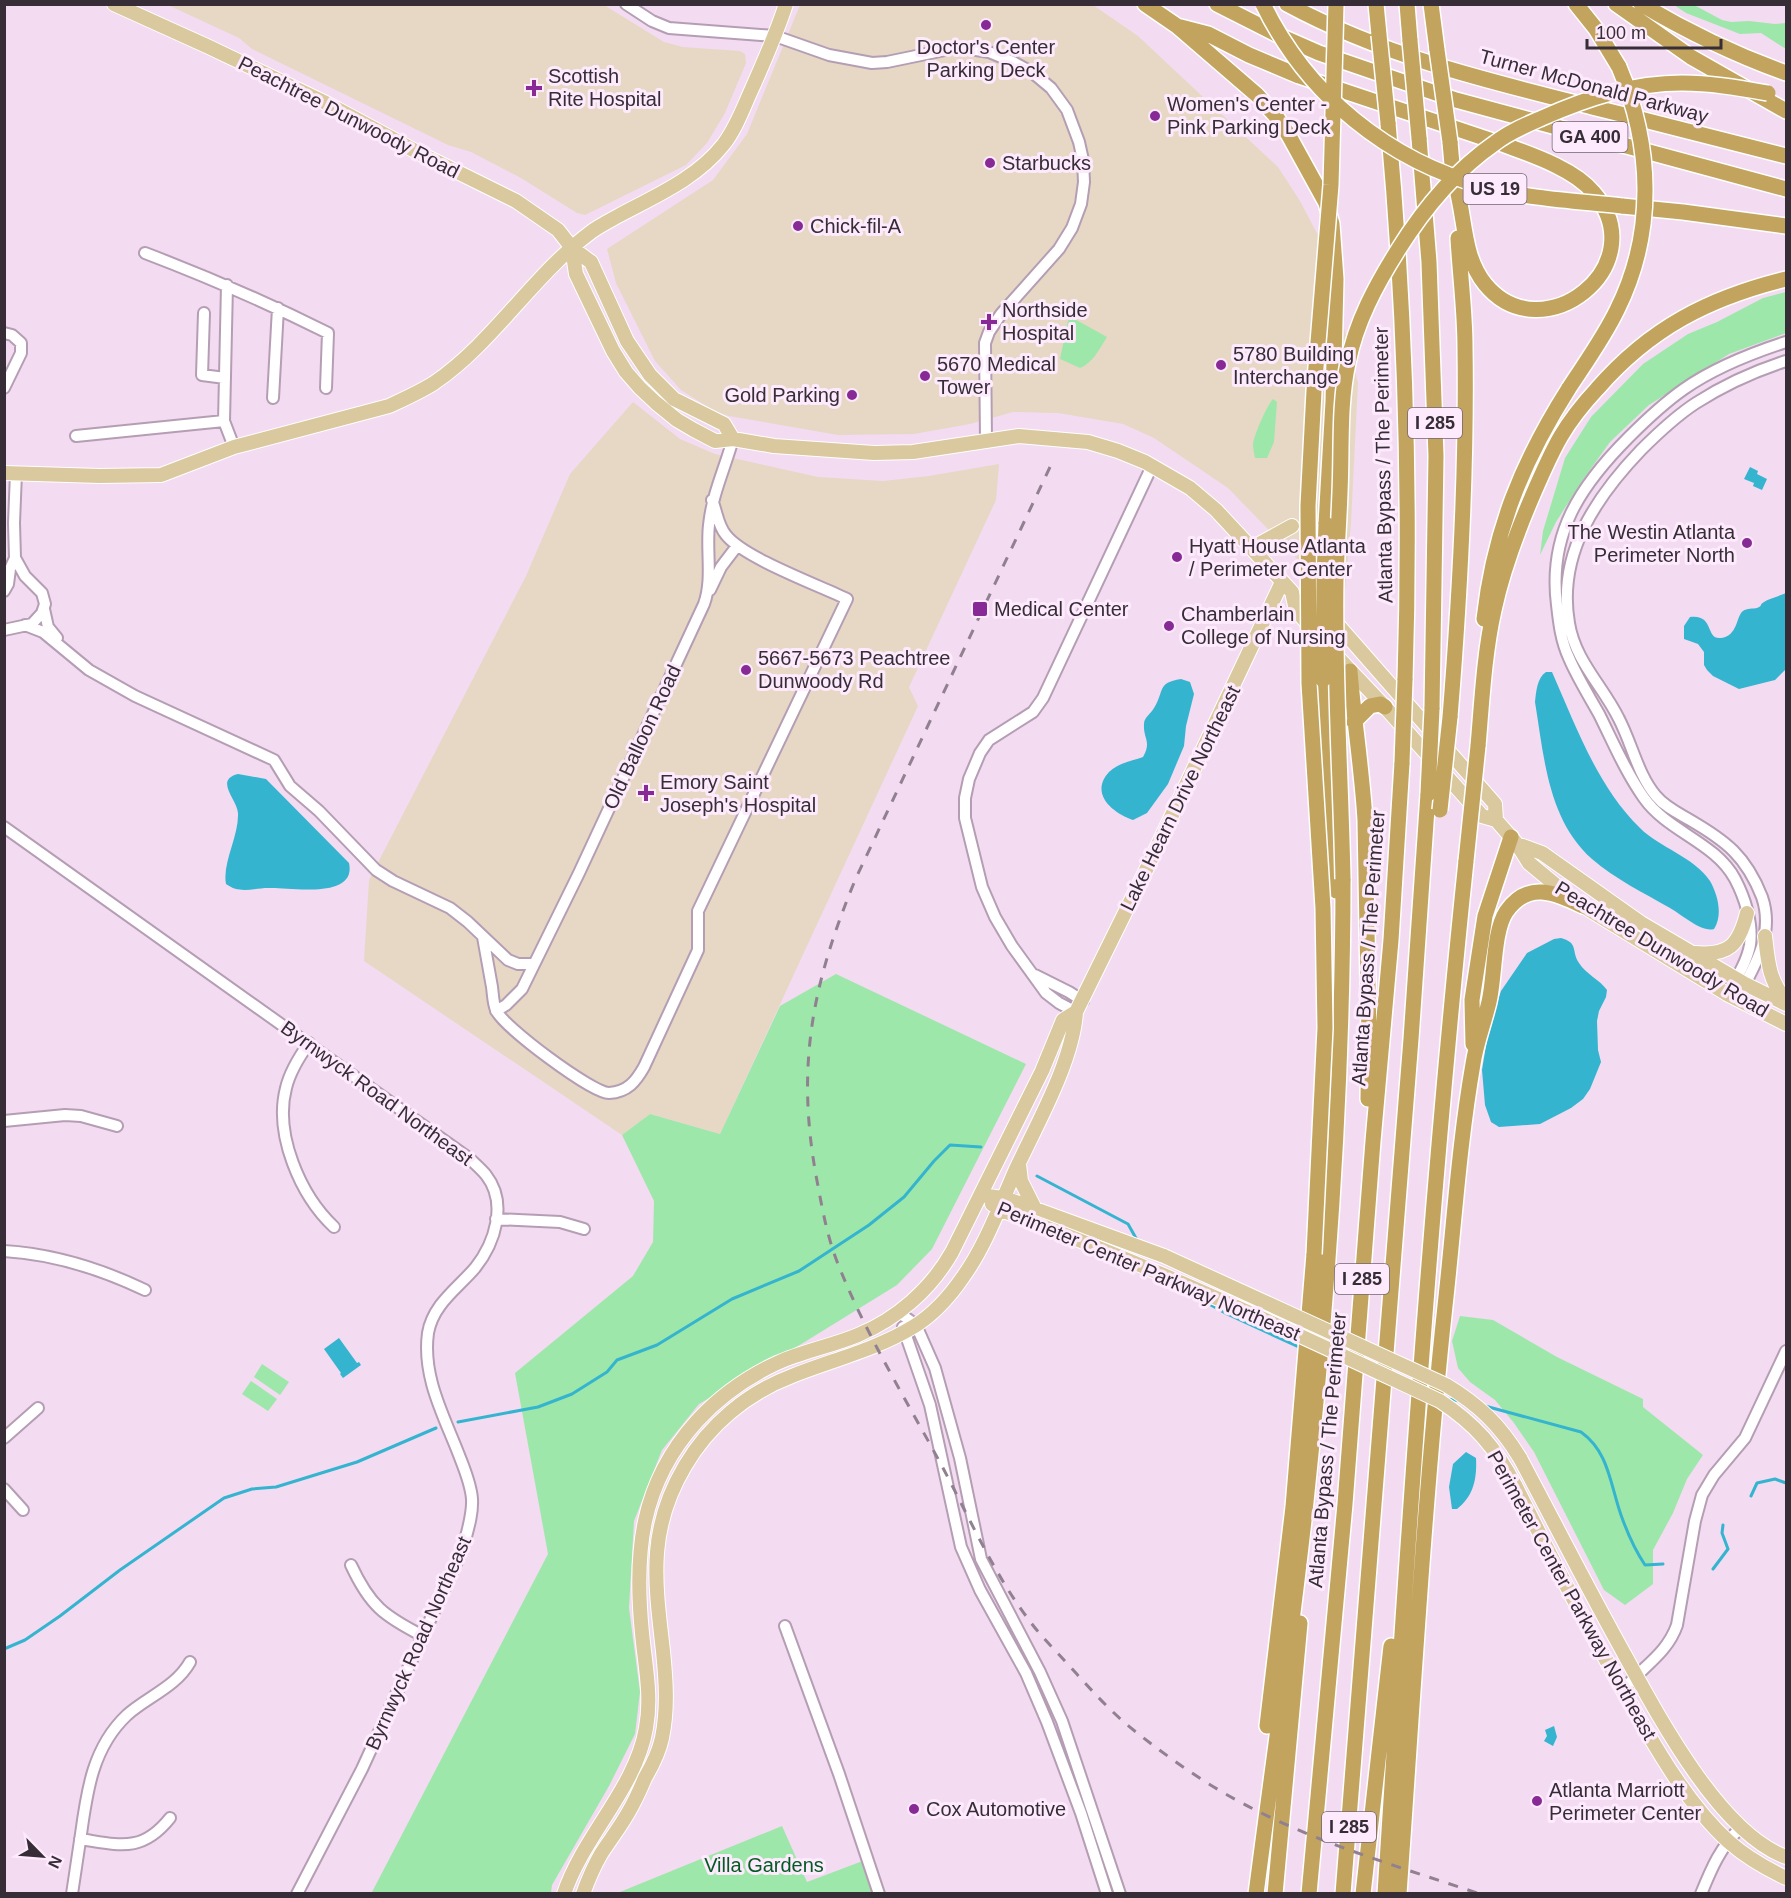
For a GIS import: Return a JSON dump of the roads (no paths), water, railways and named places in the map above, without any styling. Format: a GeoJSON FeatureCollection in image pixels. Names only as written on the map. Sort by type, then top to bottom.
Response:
{"type":"FeatureCollection","features":[{"type":"Feature","properties":{"kind":"highway"},"geometry":{"type":"LineString","coordinates":[[1145,4],[1178,26],[1257,94],[1275,115],[1317,185],[1326,203],[1332,224],[1336,279],[1335,341],[1324,579],[1323,680],[1336,890],[1337,1095]]}},
{"type":"Feature","properties":{"kind":"highway"},"geometry":{"type":"LineString","coordinates":[[1204,4],[1278,35]]}},
{"type":"Feature","properties":{"kind":"highway","name":"GA 400"},"geometry":{"type":"LineString","coordinates":[[1217,4],[1319,53],[1475,105],[1786,189]]}},
{"type":"Feature","properties":{"kind":"highway","name":"US 19"},"geometry":{"type":"LineString","coordinates":[[1263,4],[1275,29],[1294,59],[1329,99],[1353,121],[1408,156],[1442,172],[1485,187],[1541,197],[1786,226]]}},
{"type":"Feature","properties":{"kind":"highway","name":"Turner McDonald Parkway"},"geometry":{"type":"LineString","coordinates":[[1287,4],[1344,32],[1392,51],[1493,83],[1786,156]]}},
{"type":"Feature","properties":{"kind":"highway"},"geometry":{"type":"LineString","coordinates":[[1250,1893],[1293,1507],[1314,1254],[1324,1028],[1323,908],[1309,683],[1308,506],[1314,391],[1331,185],[1336,4]]}},
{"type":"Feature","properties":{"kind":"highway","name":"Atlanta Bypass / The Perimeter"},"geometry":{"type":"LineString","coordinates":[[1309,1893],[1345,1504],[1394,899],[1405,680],[1408,553],[1406,420],[1397,223],[1376,4]]}},
{"type":"Feature","properties":{"kind":"highway","name":"I 285"},"geometry":{"type":"LineString","coordinates":[[1343,1893],[1412,1039],[1432,709],[1436,456],[1429,272],[1407,4]]}},
{"type":"Feature","properties":{"kind":"highway"},"geometry":{"type":"LineString","coordinates":[[1424,850],[1440,810],[1450,717],[1463,512],[1466,345],[1454,179],[1431,4]]}},
{"type":"Feature","properties":{"kind":"highway"},"geometry":{"type":"LineString","coordinates":[[1484,673],[1484,618],[1498,538],[1523,472],[1553,413],[1618,310],[1630,279],[1644,216],[1646,188],[1642,143],[1631,95],[1619,67],[1596,29],[1576,4]]}},
{"type":"Feature","properties":{"kind":"highway"},"geometry":{"type":"LineString","coordinates":[[1616,4],[1691,57],[1786,111]]}},
{"type":"Feature","properties":{"kind":"highway"},"geometry":{"type":"LineString","coordinates":[[1641,4],[1677,26],[1720,47],[1786,73]]}},
{"type":"Feature","properties":{"kind":"highway"},"geometry":{"type":"LineString","coordinates":[[1178,26],[1208,34],[1249,55],[1299,76],[1529,154],[1576,177],[1593,192],[1607,213],[1611,230],[1611,248],[1606,266],[1596,282],[1585,293],[1569,302],[1548,308],[1527,308],[1500,297],[1486,285],[1476,271],[1469,253],[1460,197],[1454,179]]}},
{"type":"Feature","properties":{"kind":"highway"},"geometry":{"type":"LineString","coordinates":[[1256,1893],[1306,1503],[1325,1284],[1342,999],[1343,879],[1336,578],[1344,397],[1348,362],[1358,327],[1382,275],[1413,227],[1446,188],[1476,158],[1495,142],[1520,128],[1582,101],[1645,86],[1681,83],[1715,85],[1786,97]]}},
{"type":"Feature","properties":{"kind":"highway"},"geometry":{"type":"LineString","coordinates":[[1385,1893],[1407,1547],[1452,999],[1484,673],[1494,612],[1506,562],[1524,515],[1562,435],[1587,400],[1630,354],[1673,323],[1699,309],[1733,294],[1786,279]]}},
{"type":"Feature","properties":{"kind":"highway"},"geometry":{"type":"LineString","coordinates":[[1350,671],[1365,820],[1369,1039],[1367,1108],[1373,1141]]}},
{"type":"Feature","properties":{"kind":"highway"},"geometry":{"type":"LineString","coordinates":[[1354,722],[1370,706],[1380,704],[1385,707]]}},
{"type":"Feature","properties":{"kind":"highway"},"geometry":{"type":"LineString","coordinates":[[1473,1062],[1472,1000],[1485,916],[1514,841]]}},
{"type":"Feature","properties":{"kind":"highway"},"geometry":{"type":"LineString","coordinates":[[1399,1893],[1431,1435],[1464,1125],[1473,1062],[1490,999],[1499,933],[1505,914],[1517,899],[1533,892],[1562,896],[1583,906]]}},
{"type":"Feature","properties":{"kind":"highway"},"geometry":{"type":"LineString","coordinates":[[1275,1893],[1296,1678],[1307,1523],[1306,1503]]}},
{"type":"Feature","properties":{"kind":"highway"},"geometry":{"type":"LineString","coordinates":[[1364,1893],[1398,1583],[1407,1547]]}},
{"type":"Feature","properties":{"kind":"highway"},"geometry":{"type":"LineString","coordinates":[[1355,1761],[1360,1784],[1359,1893]]}},
{"type":"Feature","properties":{"kind":"main road","name":"Peachtree Dunwoody Road"},"geometry":{"type":"LineString","coordinates":[[114,4],[328,104],[419,153],[516,201],[558,230],[572,248],[576,274],[608,340],[627,372],[640,388],[665,410],[715,441],[733,439],[784,447],[874,453],[913,452],[1019,436],[1088,442],[1118,450],[1190,488],[1216,510],[1252,548],[1287,587],[1296,610],[1482,816],[1496,820],[1529,863],[1583,906],[1732,997],[1786,1024]]}},
{"type":"Feature","properties":{"kind":"main road"},"geometry":{"type":"LineString","coordinates":[[10,473],[100,476],[162,475],[234,447],[372,411],[409,398],[455,366],[486,337],[543,274],[592,231],[686,179],[705,164],[731,134],[775,36],[786,4]]}},
{"type":"Feature","properties":{"kind":"main road"},"geometry":{"type":"LineString","coordinates":[[1252,548],[1292,526]]}},
{"type":"Feature","properties":{"kind":"main road","name":"Peachtree Dunwoody Road"},"geometry":{"type":"LineString","coordinates":[[1287,587],[1309,592],[1495,804],[1496,820]]}},
{"type":"Feature","properties":{"kind":"main road","name":"Lake Hearn Drive Northeast"},"geometry":{"type":"LineString","coordinates":[[584,1893],[600,1856],[628,1813],[661,1741],[666,1712],[666,1685],[655,1562],[659,1527],[679,1475],[705,1437],[722,1418],[752,1396],[790,1376],[863,1351],[910,1329],[944,1301],[970,1268],[1066,1061],[1080,1007],[1287,587]]}},
{"type":"Feature","properties":{"kind":"main road","name":"Peachtree Dunwoody Road"},"geometry":{"type":"LineString","coordinates":[[1514,841],[1542,853],[1641,923],[1741,981],[1786,1003]]}},
{"type":"Feature","properties":{"kind":"main road"},"geometry":{"type":"LineString","coordinates":[[1692,953],[1718,953],[1731,947],[1738,940],[1747,913]]}},
{"type":"Feature","properties":{"kind":"main road"},"geometry":{"type":"LineString","coordinates":[[1765,936],[1772,981],[1786,1003]]}},
{"type":"Feature","properties":{"kind":"main road","name":"Lake Hearn Drive Northeast"},"geometry":{"type":"LineString","coordinates":[[564,1893],[577,1862],[621,1789],[640,1752],[646,1728],[649,1701],[638,1587],[638,1560],[646,1514],[668,1462],[689,1431],[707,1410],[748,1379],[779,1362],[859,1335],[898,1312],[926,1288],[945,1264],[981,1195],[1042,1071],[1063,1020],[1080,1007]]}},
{"type":"Feature","properties":{"kind":"main road"},"geometry":{"type":"LineString","coordinates":[[1019,1164],[1021,1181],[1032,1215]]}},
{"type":"Feature","properties":{"kind":"main road","name":"Perimeter Center Parkway Northeast"},"geometry":{"type":"LineString","coordinates":[[981,1195],[1032,1215],[1164,1256],[1446,1385],[1482,1409],[1502,1431],[1520,1458],[1636,1675],[1676,1744],[1723,1808],[1741,1827],[1759,1842],[1786,1857]]}},
{"type":"Feature","properties":{"kind":"main road","name":"Perimeter Center Parkway Northeast"},"geometry":{"type":"LineString","coordinates":[[1032,1215],[1236,1306],[1440,1401],[1463,1416],[1484,1437],[1515,1485],[1562,1580],[1657,1751],[1696,1805],[1728,1841],[1753,1860],[1786,1878]]}},
{"type":"Feature","properties":{"kind":"street"},"geometry":{"type":"LineString","coordinates":[[626,4],[652,21],[669,28],[775,36],[829,55],[872,63],[887,62],[950,48],[989,52],[1033,73],[1055,93],[1067,110],[1079,142],[1084,182],[1081,204],[1072,228],[1059,249],[1001,314],[989,332],[985,343],[986,440]]}},
{"type":"Feature","properties":{"kind":"street"},"geometry":{"type":"LineString","coordinates":[[145,253],[227,285],[328,333],[326,388]]}},
{"type":"Feature","properties":{"kind":"street"},"geometry":{"type":"LineString","coordinates":[[227,285],[224,421],[234,447]]}},
{"type":"Feature","properties":{"kind":"street"},"geometry":{"type":"LineString","coordinates":[[273,398],[278,308]]}},
{"type":"Feature","properties":{"kind":"street"},"geometry":{"type":"LineString","coordinates":[[204,313],[202,375],[225,378]]}},
{"type":"Feature","properties":{"kind":"street"},"geometry":{"type":"LineString","coordinates":[[4,333],[12,335],[21,344],[21,353],[4,388]]}},
{"type":"Feature","properties":{"kind":"street"},"geometry":{"type":"LineString","coordinates":[[1741,981],[1750,946],[1744,898],[1723,861],[1662,817],[1639,791],[1567,652],[1559,627],[1555,569],[1557,550],[1572,510],[1597,473],[1628,438],[1667,402],[1686,388],[1743,358],[1786,342]]}},
{"type":"Feature","properties":{"kind":"street"},"geometry":{"type":"LineString","coordinates":[[1732,997],[1762,951],[1765,936],[1765,906],[1749,869],[1734,850],[1664,804],[1648,784],[1620,719],[1579,654],[1569,624],[1568,572],[1579,536],[1598,502],[1624,468],[1678,416],[1695,403],[1750,375],[1786,361]]}},
{"type":"Feature","properties":{"kind":"street"},"geometry":{"type":"LineString","coordinates":[[76,436],[224,421]]}},
{"type":"Feature","properties":{"kind":"street","name":"Old Balloon Road"},"geometry":{"type":"LineString","coordinates":[[496,1011],[506,1005],[522,989],[583,866],[706,598],[708,528],[712,500],[733,439]]}},
{"type":"Feature","properties":{"kind":"street"},"geometry":{"type":"LineString","coordinates":[[1080,1007],[1055,984],[1032,974],[996,920],[982,887],[964,818],[965,798],[969,778],[980,753],[989,740],[1033,712],[1043,698],[1142,486],[1158,470]]}},
{"type":"Feature","properties":{"kind":"street"},"geometry":{"type":"LineString","coordinates":[[4,591],[15,558],[10,473]]}},
{"type":"Feature","properties":{"kind":"street"},"geometry":{"type":"LineString","coordinates":[[483,937],[496,1011],[507,1025],[575,1076],[603,1092],[610,1093],[635,1083],[698,950],[698,911],[847,599],[737,546],[725,534],[712,500]]}},
{"type":"Feature","properties":{"kind":"street"},"geometry":{"type":"LineString","coordinates":[[706,598],[721,567],[737,546]]}},
{"type":"Feature","properties":{"kind":"street"},"geometry":{"type":"LineString","coordinates":[[15,558],[25,576],[42,593],[48,627],[68,652]]}},
{"type":"Feature","properties":{"kind":"street"},"geometry":{"type":"LineString","coordinates":[[4,630],[36,620],[44,609]]}},
{"type":"Feature","properties":{"kind":"street"},"geometry":{"type":"LineString","coordinates":[[5,618],[14,624],[43,632],[89,670],[135,696],[274,760],[290,786],[319,811],[376,870],[393,881],[450,908],[508,960],[518,964],[534,964]]}},
{"type":"Feature","properties":{"kind":"street","name":"Byrnwyck Road Northeast"},"geometry":{"type":"LineString","coordinates":[[4,827],[470,1159],[487,1176],[495,1192],[497,1205],[493,1236],[474,1269],[451,1291],[436,1313],[429,1330],[426,1355],[430,1381],[464,1468],[472,1497],[471,1518],[463,1548],[362,1769],[297,1893]]}},
{"type":"Feature","properties":{"kind":"street"},"geometry":{"type":"LineString","coordinates":[[309,1043],[291,1072],[286,1088],[283,1116],[285,1134],[303,1187],[314,1206],[333,1227]]}},
{"type":"Feature","properties":{"kind":"street"},"geometry":{"type":"LineString","coordinates":[[4,1121],[65,1115],[81,1116],[117,1126]]}},
{"type":"Feature","properties":{"kind":"street"},"geometry":{"type":"LineString","coordinates":[[496,1219],[561,1222],[584,1230]]}},
{"type":"Feature","properties":{"kind":"street"},"geometry":{"type":"LineString","coordinates":[[4,1251],[71,1261],[122,1279],[145,1290]]}},
{"type":"Feature","properties":{"kind":"street"},"geometry":{"type":"LineString","coordinates":[[898,1312],[935,1368],[952,1427],[981,1560],[1040,1672],[1062,1721],[1120,1893]]}},
{"type":"Feature","properties":{"kind":"street"},"geometry":{"type":"LineString","coordinates":[[910,1329],[930,1405],[962,1547],[980,1590],[1026,1673],[1047,1722],[1081,1813],[1107,1893]]}},
{"type":"Feature","properties":{"kind":"street"},"geometry":{"type":"LineString","coordinates":[[1623,1689],[1659,1656],[1675,1633],[1695,1521],[1702,1496],[1714,1475],[1745,1438],[1786,1352]]}},
{"type":"Feature","properties":{"kind":"street"},"geometry":{"type":"LineString","coordinates":[[4,1438],[38,1408]]}},
{"type":"Feature","properties":{"kind":"street"},"geometry":{"type":"LineString","coordinates":[[4,1489],[23,1510]]}},
{"type":"Feature","properties":{"kind":"street"},"geometry":{"type":"LineString","coordinates":[[351,1565],[360,1584],[378,1609],[396,1622],[423,1636]]}},
{"type":"Feature","properties":{"kind":"street"},"geometry":{"type":"LineString","coordinates":[[785,1626],[879,1893]]}},
{"type":"Feature","properties":{"kind":"street"},"geometry":{"type":"LineString","coordinates":[[72,1893],[87,1787],[99,1754],[109,1736],[133,1710],[180,1677],[190,1662]]}},
{"type":"Feature","properties":{"kind":"street"},"geometry":{"type":"LineString","coordinates":[[80,1839],[110,1844],[139,1843],[156,1834],[170,1818]]}},
{"type":"Feature","properties":{"kind":"street"},"geometry":{"type":"LineString","coordinates":[[1701,1893],[1718,1855],[1741,1827]]}},
{"type":"Feature","properties":{"kind":"water"},"geometry":{"type":"Polygon","coordinates":[[[1750,467],[1767,479],[1762,490],[1753,486],[1754,483],[1744,479],[1750,467]]]}},
{"type":"Feature","properties":{"kind":"water"},"geometry":{"type":"Polygon","coordinates":[[[1786,593],[1786,669],[1775,680],[1739,689],[1713,676],[1704,665],[1704,652],[1698,644],[1684,639],[1684,626],[1690,617],[1703,619],[1713,635],[1721,638],[1731,634],[1743,611],[1757,608],[1762,603],[1786,593]]]}},
{"type":"Feature","properties":{"kind":"water"},"geometry":{"type":"Polygon","coordinates":[[[1546,672],[1552,672],[1579,734],[1611,794],[1640,828],[1695,865],[1710,881],[1719,911],[1714,929],[1698,926],[1610,873],[1577,843],[1557,807],[1545,766],[1535,702],[1539,681],[1546,672]]]}},
{"type":"Feature","properties":{"kind":"water"},"geometry":{"type":"Polygon","coordinates":[[[1181,679],[1190,682],[1194,694],[1186,726],[1184,746],[1168,784],[1147,813],[1133,820],[1118,813],[1106,802],[1102,788],[1103,780],[1117,766],[1143,757],[1147,747],[1145,719],[1154,708],[1164,685],[1181,679]]]}},
{"type":"Feature","properties":{"kind":"water"},"geometry":{"type":"Polygon","coordinates":[[[238,774],[266,779],[349,863],[349,874],[343,882],[333,887],[307,890],[265,888],[242,890],[226,884],[226,867],[238,822],[237,808],[227,785],[231,777],[238,774]]]}},
{"type":"Feature","properties":{"kind":"water"},"geometry":{"type":"Polygon","coordinates":[[[1561,938],[1570,942],[1582,967],[1607,990],[1597,1021],[1598,1050],[1601,1062],[1590,1089],[1583,1099],[1571,1108],[1540,1124],[1499,1127],[1491,1122],[1485,1105],[1482,1070],[1489,1027],[1501,991],[1527,953],[1554,939],[1561,938]]]}},
{"type":"Feature","properties":{"kind":"water"},"geometry":{"type":"Polygon","coordinates":[[[339,1338],[357,1363],[361,1365],[343,1378],[324,1349],[339,1338]]]}},
{"type":"Feature","properties":{"kind":"water"},"geometry":{"type":"Polygon","coordinates":[[[1466,1452],[1476,1458],[1475,1479],[1471,1492],[1463,1504],[1457,1509],[1452,1509],[1449,1487],[1453,1464],[1466,1452]]]}},
{"type":"Feature","properties":{"kind":"water"},"geometry":{"type":"Polygon","coordinates":[[[1554,1726],[1557,1737],[1553,1746],[1544,1741],[1547,1736],[1545,1730],[1554,1726]]]}},
{"type":"Feature","properties":{"kind":"waterway"},"geometry":{"type":"LineString","coordinates":[[458,1422],[538,1407],[572,1394],[607,1372],[617,1360],[657,1345],[732,1299],[799,1271],[869,1225],[904,1197],[950,1145],[981,1147]]}},
{"type":"Feature","properties":{"kind":"waterway"},"geometry":{"type":"LineString","coordinates":[[1037,1176],[1128,1224],[1137,1240]]}},
{"type":"Feature","properties":{"kind":"waterway"},"geometry":{"type":"LineString","coordinates":[[1191,1294],[1227,1314],[1301,1348]]}},
{"type":"Feature","properties":{"kind":"waterway"},"geometry":{"type":"LineString","coordinates":[[1447,1399],[1461,1401]]}},
{"type":"Feature","properties":{"kind":"waterway"},"geometry":{"type":"LineString","coordinates":[[1485,1406],[1581,1432],[1598,1449],[1603,1459],[1623,1521],[1641,1559],[1645,1565],[1663,1564]]}},
{"type":"Feature","properties":{"kind":"waterway"},"geometry":{"type":"LineString","coordinates":[[4,1649],[25,1640],[60,1616],[120,1570],[224,1498],[252,1489],[276,1487],[357,1462],[436,1428]]}},
{"type":"Feature","properties":{"kind":"waterway"},"geometry":{"type":"LineString","coordinates":[[1751,1496],[1757,1483],[1775,1479],[1786,1483]]}},
{"type":"Feature","properties":{"kind":"waterway"},"geometry":{"type":"LineString","coordinates":[[1713,1569],[1728,1549],[1722,1533],[1723,1525]]}},
{"type":"Feature","properties":{"kind":"railway"},"geometry":{"type":"LineString","coordinates":[[1050,467],[856,878],[828,955],[818,992],[812,1029],[808,1066],[808,1104],[811,1144],[831,1245],[874,1342],[1005,1584],[1037,1630],[1107,1707],[1187,1770],[1270,1817],[1329,1842],[1480,1894]]}},
{"type":"Feature","properties":{"kind":"place","name":"Doctor's Center Parking Deck"},"geometry":{"type":"Point","coordinates":[986,25]}},
{"type":"Feature","properties":{"kind":"place","name":"Scottish Rite Hospital"},"geometry":{"type":"Point","coordinates":[534,88]}},
{"type":"Feature","properties":{"kind":"place","name":"Women's Center - Pink Parking Deck"},"geometry":{"type":"Point","coordinates":[1155,116]}},
{"type":"Feature","properties":{"kind":"place","name":"Starbucks"},"geometry":{"type":"Point","coordinates":[990,163]}},
{"type":"Feature","properties":{"kind":"place","name":"Chick-fil-A"},"geometry":{"type":"Point","coordinates":[798,226]}},
{"type":"Feature","properties":{"kind":"place","name":"Northside Hospital"},"geometry":{"type":"Point","coordinates":[989,322]}},
{"type":"Feature","properties":{"kind":"place","name":"5780 Building Interchange"},"geometry":{"type":"Point","coordinates":[1221,365]}},
{"type":"Feature","properties":{"kind":"place","name":"5670 Medical Tower"},"geometry":{"type":"Point","coordinates":[925,376]}},
{"type":"Feature","properties":{"kind":"place","name":"Gold Parking"},"geometry":{"type":"Point","coordinates":[852,395]}},
{"type":"Feature","properties":{"kind":"place","name":"The Westin Atlanta Perimeter North"},"geometry":{"type":"Point","coordinates":[1747,543]}},
{"type":"Feature","properties":{"kind":"place","name":"Hyatt House Atlanta / Perimeter Center"},"geometry":{"type":"Point","coordinates":[1177,557]}},
{"type":"Feature","properties":{"kind":"place","name":"Medical Center"},"geometry":{"type":"Point","coordinates":[980,609]}},
{"type":"Feature","properties":{"kind":"place","name":"Chamberlain College of Nursing"},"geometry":{"type":"Point","coordinates":[1169,626]}},
{"type":"Feature","properties":{"kind":"place","name":"5667-5673 Peachtree Dunwoody Rd"},"geometry":{"type":"Point","coordinates":[746,670]}},
{"type":"Feature","properties":{"kind":"place","name":"Emory Saint Joseph's Hospital"},"geometry":{"type":"Point","coordinates":[646,793]}},
{"type":"Feature","properties":{"kind":"place","name":"Atlanta Marriott Perimeter Center"},"geometry":{"type":"Point","coordinates":[1537,1801]}},
{"type":"Feature","properties":{"kind":"place","name":"Cox Automotive"},"geometry":{"type":"Point","coordinates":[914,1809]}},
{"type":"Feature","properties":{"kind":"park label","name":"Villa Gardens"},"geometry":{"type":"Point","coordinates":[764,1865]}}]}
